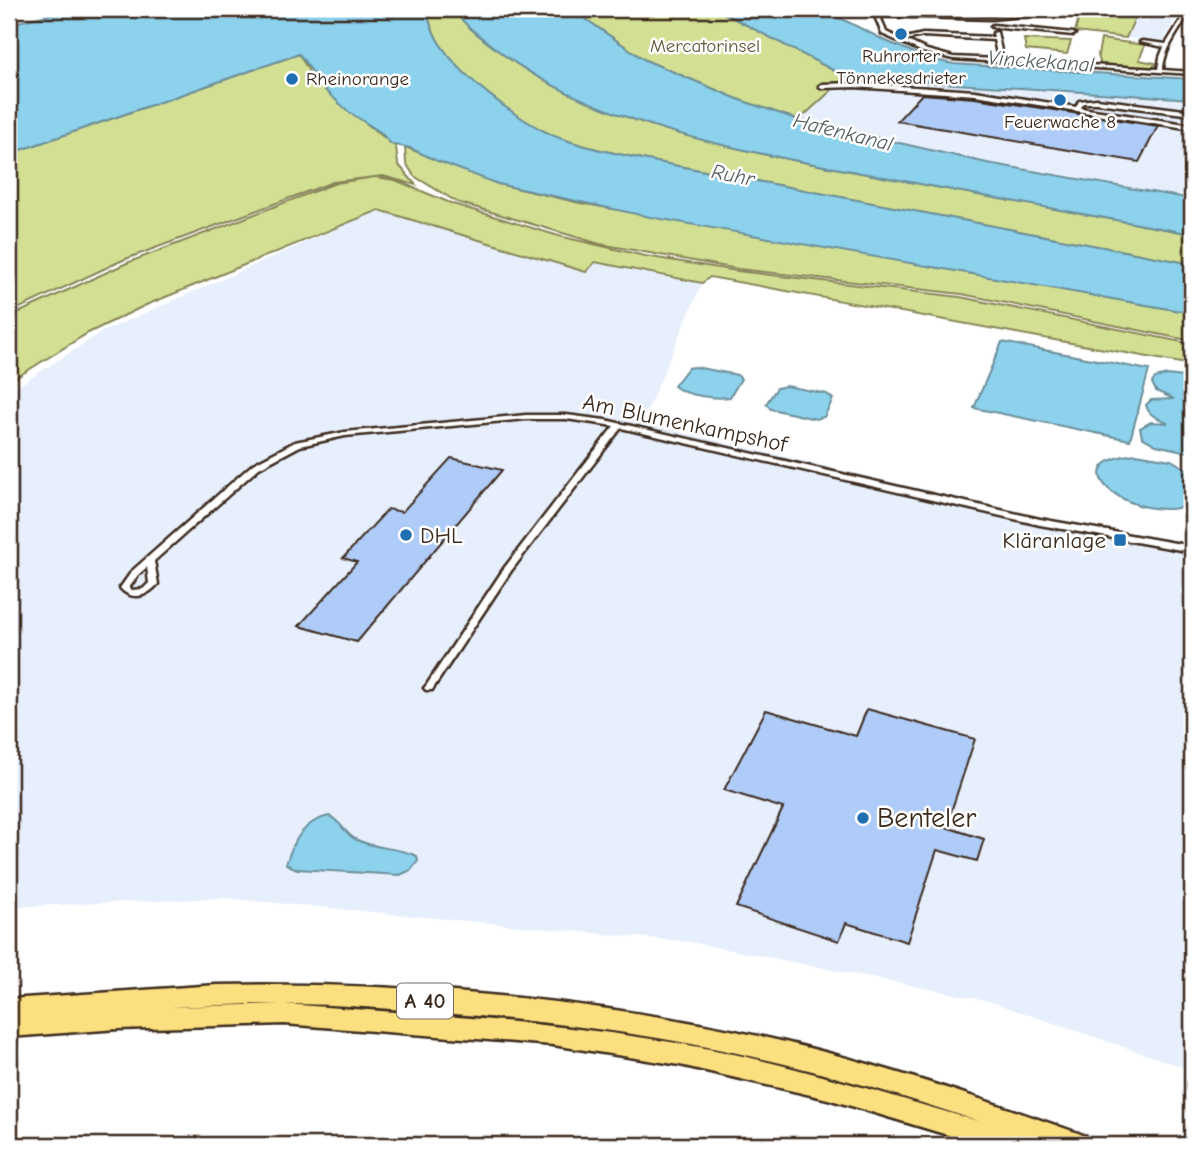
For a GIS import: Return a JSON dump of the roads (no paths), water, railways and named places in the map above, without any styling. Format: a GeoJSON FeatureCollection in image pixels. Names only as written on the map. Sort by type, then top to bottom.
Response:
{"type":"FeatureCollection","features":[{"type":"Feature","properties":{"kind":"highway","name":"A 40"},"geometry":{"type":"LineString","coordinates":[[9,1009],[124,999],[288,994],[381,998],[557,1012],[687,1032],[836,1066],[1078,1145]]}},
{"type":"Feature","properties":{"kind":"highway","name":"A 40"},"geometry":{"type":"LineString","coordinates":[[9,1027],[118,1019],[284,1014],[553,1035],[680,1054],[828,1088],[1019,1145]]}},
{"type":"Feature","properties":{"kind":"street"},"geometry":{"type":"LineString","coordinates":[[864,9],[878,16],[991,18],[1083,9]]}},
{"type":"Feature","properties":{"kind":"street"},"geometry":{"type":"LineString","coordinates":[[1006,17],[1009,9]]}},
{"type":"Feature","properties":{"kind":"street"},"geometry":{"type":"LineString","coordinates":[[1161,72],[1160,64],[1186,15]]}},
{"type":"Feature","properties":{"kind":"street"},"geometry":{"type":"LineString","coordinates":[[878,16],[884,33],[943,56],[1192,73]]}},
{"type":"Feature","properties":{"kind":"street"},"geometry":{"type":"LineString","coordinates":[[991,18],[1001,62]]}},
{"type":"Feature","properties":{"kind":"street"},"geometry":{"type":"LineString","coordinates":[[993,26],[1073,34]]}},
{"type":"Feature","properties":{"kind":"street"},"geometry":{"type":"LineString","coordinates":[[901,40],[923,35],[997,39]]}},
{"type":"Feature","properties":{"kind":"street"},"geometry":{"type":"LineString","coordinates":[[1142,43],[1168,46]]}},
{"type":"Feature","properties":{"kind":"street"},"geometry":{"type":"LineString","coordinates":[[822,86],[854,85],[958,91],[1192,127]]}},
{"type":"Feature","properties":{"kind":"street"},"geometry":{"type":"LineString","coordinates":[[1078,109],[1081,103],[1097,101],[1192,113]]}},
{"type":"Feature","properties":{"kind":"street","name":"Am Blumenkampshof"},"geometry":{"type":"LineString","coordinates":[[150,561],[154,574],[151,588],[138,594],[130,593],[124,588],[128,580],[256,466],[298,443],[345,434],[526,417],[566,417],[619,425],[1048,524],[1192,549]]}},
{"type":"Feature","properties":{"kind":"street"},"geometry":{"type":"LineString","coordinates":[[429,688],[508,569],[619,425]]}},
{"type":"Feature","properties":{"kind":"water"},"geometry":{"type":"Polygon","coordinates":[[[73,9],[425,9],[446,53],[473,81],[521,118],[564,140],[652,161],[1192,264],[1192,313],[650,217],[498,184],[410,148],[391,144],[380,132],[349,112],[327,92],[299,54],[9,154],[9,24],[73,9]]]}},
{"type":"Feature","properties":{"kind":"water","name":"Hafenkanal"},"geometry":{"type":"Polygon","coordinates":[[[453,9],[571,9],[645,60],[740,100],[799,120],[987,163],[1192,199],[1192,234],[744,150],[634,120],[582,99],[534,75],[475,33],[453,9]]]}},
{"type":"Feature","properties":{"kind":"water"},"geometry":{"type":"Polygon","coordinates":[[[716,9],[822,9],[929,59],[954,64],[1192,79],[1192,99],[846,77],[716,9]]]}},
{"type":"Feature","properties":{"kind":"water"},"geometry":{"type":"Polygon","coordinates":[[[1002,342],[1149,370],[1130,440],[974,408],[1002,342]]]}},
{"type":"Feature","properties":{"kind":"water"},"geometry":{"type":"Polygon","coordinates":[[[688,368],[737,375],[741,379],[730,397],[701,396],[674,386],[688,368]]]}},
{"type":"Feature","properties":{"kind":"water"},"geometry":{"type":"Polygon","coordinates":[[[1167,375],[1192,378],[1192,453],[1156,445],[1142,437],[1140,428],[1151,422],[1168,423],[1152,415],[1146,405],[1151,400],[1174,399],[1156,391],[1152,383],[1155,378],[1167,375]]]}},
{"type":"Feature","properties":{"kind":"water"},"geometry":{"type":"Polygon","coordinates":[[[786,386],[827,394],[833,399],[824,417],[816,419],[771,409],[766,404],[777,388],[786,386]]]}},
{"type":"Feature","properties":{"kind":"water"},"geometry":{"type":"Polygon","coordinates":[[[1136,454],[1171,460],[1192,472],[1192,504],[1170,509],[1148,507],[1128,501],[1112,491],[1102,480],[1101,469],[1112,460],[1136,454]]]}},
{"type":"Feature","properties":{"kind":"water"},"geometry":{"type":"Polygon","coordinates":[[[329,816],[355,839],[370,845],[410,853],[417,856],[418,861],[411,870],[400,875],[297,869],[286,864],[292,847],[306,827],[329,816]]]}},
{"type":"Feature","properties":{"kind":"place","name":"Ruhrorter Tönnekesdrieter"},"geometry":{"type":"Point","coordinates":[901,34]}},
{"type":"Feature","properties":{"kind":"place","name":"Rheinorange"},"geometry":{"type":"Point","coordinates":[292,79]}},
{"type":"Feature","properties":{"kind":"place","name":"Feuerwache 8"},"geometry":{"type":"Point","coordinates":[1060,100]}},
{"type":"Feature","properties":{"kind":"place","name":"DHL"},"geometry":{"type":"Point","coordinates":[406,535]}},
{"type":"Feature","properties":{"kind":"place","name":"Kläranlage"},"geometry":{"type":"Point","coordinates":[1120,540]}},
{"type":"Feature","properties":{"kind":"place","name":"Benteler"},"geometry":{"type":"Point","coordinates":[863,818]}},
{"type":"Feature","properties":{"kind":"park label","name":"Mercatorinsel"},"geometry":{"type":"Point","coordinates":[705,46]}},
{"type":"Feature","properties":{"kind":"water label","name":"Vinckekanal"},"geometry":{"type":"Point","coordinates":[1041,61]}},
{"type":"Feature","properties":{"kind":"water label","name":"Ruhr"},"geometry":{"type":"Point","coordinates":[733,175]}}]}
